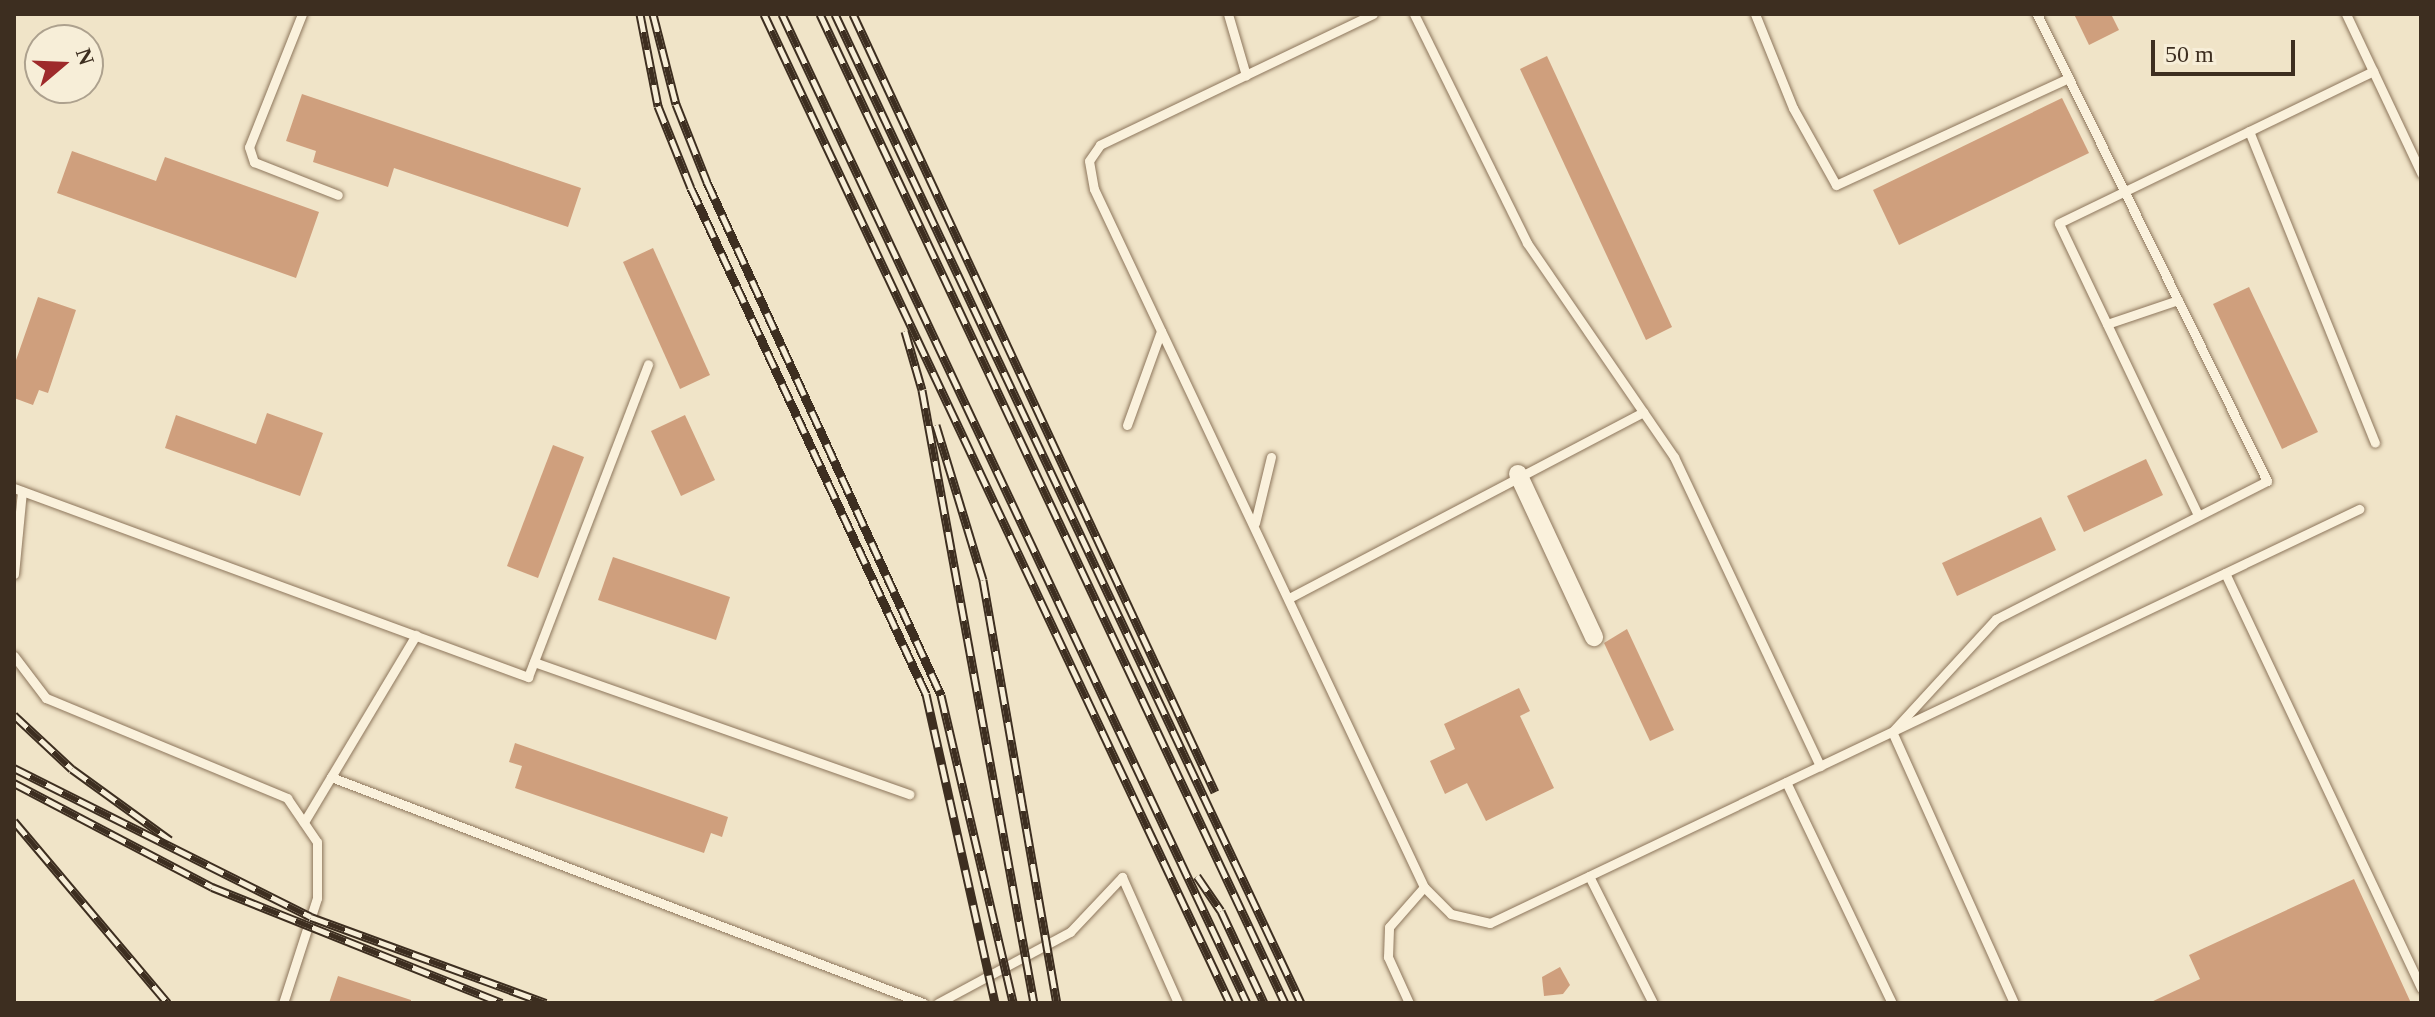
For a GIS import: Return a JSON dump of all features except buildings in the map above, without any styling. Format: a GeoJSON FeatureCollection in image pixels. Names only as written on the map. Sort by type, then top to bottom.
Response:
{"type":"FeatureCollection","features":[{"type":"Feature","properties":{"kind":"street"},"geometry":{"type":"LineString","coordinates":[[1518,474],[1594,637]]}},
{"type":"Feature","properties":{"kind":"lane"},"geometry":{"type":"LineString","coordinates":[[302,14],[249,147],[254,162],[338,195]]}},
{"type":"Feature","properties":{"kind":"lane"},"geometry":{"type":"LineString","coordinates":[[1228,14],[1246,75]]}},
{"type":"Feature","properties":{"kind":"lane"},"geometry":{"type":"LineString","coordinates":[[1373,14],[1100,145],[1089,161],[1094,189],[1291,597],[1424,887],[1451,914],[1490,923],[2359,509]]}},
{"type":"Feature","properties":{"kind":"lane"},"geometry":{"type":"LineString","coordinates":[[1414,14],[1527,243],[1674,457],[1820,766]]}},
{"type":"Feature","properties":{"kind":"lane"},"geometry":{"type":"LineString","coordinates":[[1755,14],[1793,108],[1836,185],[2069,78]]}},
{"type":"Feature","properties":{"kind":"lane"},"geometry":{"type":"LineString","coordinates":[[1892,732],[1996,619],[2267,481],[2037,14]]}},
{"type":"Feature","properties":{"kind":"lane"},"geometry":{"type":"LineString","coordinates":[[2346,14],[2421,173]]}},
{"type":"Feature","properties":{"kind":"lane"},"geometry":{"type":"LineString","coordinates":[[2198,515],[2059,223],[2373,71]]}},
{"type":"Feature","properties":{"kind":"lane"},"geometry":{"type":"LineString","coordinates":[[2249,131],[2375,443]]}},
{"type":"Feature","properties":{"kind":"lane"},"geometry":{"type":"LineString","coordinates":[[2107,324],[2178,300]]}},
{"type":"Feature","properties":{"kind":"lane"},"geometry":{"type":"LineString","coordinates":[[1127,425],[1161,327]]}},
{"type":"Feature","properties":{"kind":"lane"},"geometry":{"type":"LineString","coordinates":[[14,574],[18,489],[528,677],[648,364]]}},
{"type":"Feature","properties":{"kind":"lane"},"geometry":{"type":"LineString","coordinates":[[1291,597],[1518,474],[1643,412]]}},
{"type":"Feature","properties":{"kind":"lane"},"geometry":{"type":"LineString","coordinates":[[1255,523],[1271,457]]}},
{"type":"Feature","properties":{"kind":"lane"},"geometry":{"type":"LineString","coordinates":[[2225,573],[2421,988]]}},
{"type":"Feature","properties":{"kind":"lane"},"geometry":{"type":"LineString","coordinates":[[304,822],[416,635]]}},
{"type":"Feature","properties":{"kind":"lane"},"geometry":{"type":"LineString","coordinates":[[14,656],[46,698],[287,798],[317,842],[317,898],[283,1003]]}},
{"type":"Feature","properties":{"kind":"lane"},"geometry":{"type":"LineString","coordinates":[[534,662],[909,794]]}},
{"type":"Feature","properties":{"kind":"lane"},"geometry":{"type":"LineString","coordinates":[[1892,732],[2014,1003]]}},
{"type":"Feature","properties":{"kind":"lane"},"geometry":{"type":"LineString","coordinates":[[331,777],[923,1003]]}},
{"type":"Feature","properties":{"kind":"lane"},"geometry":{"type":"LineString","coordinates":[[1786,782],[1892,1003]]}},
{"type":"Feature","properties":{"kind":"lane"},"geometry":{"type":"LineString","coordinates":[[1589,876],[1653,1003]]}},
{"type":"Feature","properties":{"kind":"lane"},"geometry":{"type":"LineString","coordinates":[[938,1003],[1070,932],[1122,877],[1178,1003]]}},
{"type":"Feature","properties":{"kind":"lane"},"geometry":{"type":"LineString","coordinates":[[1409,1003],[1388,957],[1389,927],[1424,887]]}},
{"type":"Feature","properties":{"kind":"railway"},"geometry":{"type":"LineString","coordinates":[[640,14],[658,106],[691,188],[926,694],[995,1003]]}},
{"type":"Feature","properties":{"kind":"railway"},"geometry":{"type":"LineString","coordinates":[[653,14],[676,104],[707,182],[941,695],[1013,1003]]}},
{"type":"Feature","properties":{"kind":"railway"},"geometry":{"type":"LineString","coordinates":[[764,14],[1230,1003]]}},
{"type":"Feature","properties":{"kind":"railway"},"geometry":{"type":"LineString","coordinates":[[782,14],[1247,1003]]}},
{"type":"Feature","properties":{"kind":"railway"},"geometry":{"type":"LineString","coordinates":[[820,14],[1285,1003]]}},
{"type":"Feature","properties":{"kind":"railway"},"geometry":{"type":"LineString","coordinates":[[835,14],[1301,1003]]}},
{"type":"Feature","properties":{"kind":"railway"},"geometry":{"type":"LineString","coordinates":[[853,14],[1215,792]]}},
{"type":"Feature","properties":{"kind":"railway"},"geometry":{"type":"LineString","coordinates":[[905,331],[922,390],[1034,1003]]}},
{"type":"Feature","properties":{"kind":"railway"},"geometry":{"type":"LineString","coordinates":[[936,425],[983,580],[1057,1003]]}},
{"type":"Feature","properties":{"kind":"railway"},"geometry":{"type":"LineString","coordinates":[[14,715],[72,769],[170,840]]}},
{"type":"Feature","properties":{"kind":"railway"},"geometry":{"type":"LineString","coordinates":[[14,768],[311,917],[546,1003]]}},
{"type":"Feature","properties":{"kind":"railway"},"geometry":{"type":"LineString","coordinates":[[14,783],[212,887],[502,1003]]}},
{"type":"Feature","properties":{"kind":"railway"},"geometry":{"type":"LineString","coordinates":[[14,821],[168,1003]]}},
{"type":"Feature","properties":{"kind":"railway"},"geometry":{"type":"LineString","coordinates":[[1197,876],[1221,911],[1264,1003]]}}]}
